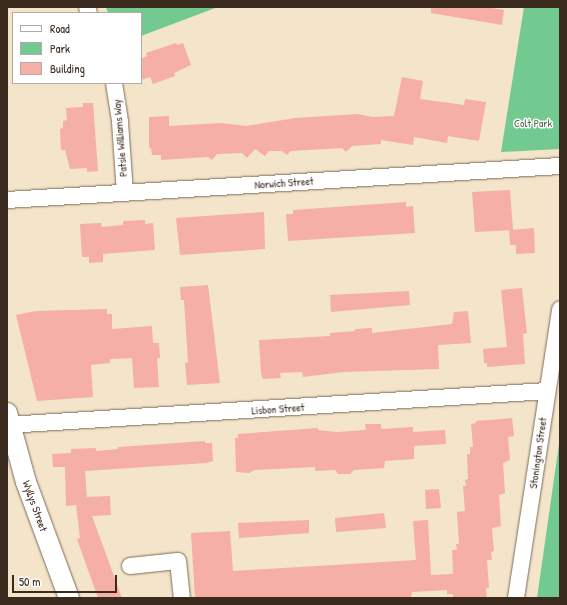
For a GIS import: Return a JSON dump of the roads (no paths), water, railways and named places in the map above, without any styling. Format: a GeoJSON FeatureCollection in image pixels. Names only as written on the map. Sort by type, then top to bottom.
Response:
{"type":"FeatureCollection","features":[{"type":"Feature","properties":{"kind":"main road","name":"Wyllys Street"},"geometry":{"type":"LineString","coordinates":[[8,420],[26,482],[68,598]]}},
{"type":"Feature","properties":{"kind":"street","name":"Patsie Williams Way"},"geometry":{"type":"LineString","coordinates":[[114,84],[120,122],[125,193]]}},
{"type":"Feature","properties":{"kind":"street","name":"Norwich Street"},"geometry":{"type":"LineString","coordinates":[[7,200],[560,166]]}},
{"type":"Feature","properties":{"kind":"street","name":"Stonington Street"},"geometry":{"type":"LineString","coordinates":[[516,598],[560,309]]}},
{"type":"Feature","properties":{"kind":"street","name":"Lisbon Street"},"geometry":{"type":"LineString","coordinates":[[8,420],[547,391]]}},
{"type":"Feature","properties":{"kind":"street"},"geometry":{"type":"LineString","coordinates":[[130,566],[178,562],[182,598]]}},
{"type":"Feature","properties":{"kind":"park label","name":"Colt Park"},"geometry":{"type":"Point","coordinates":[533,123]}}]}
